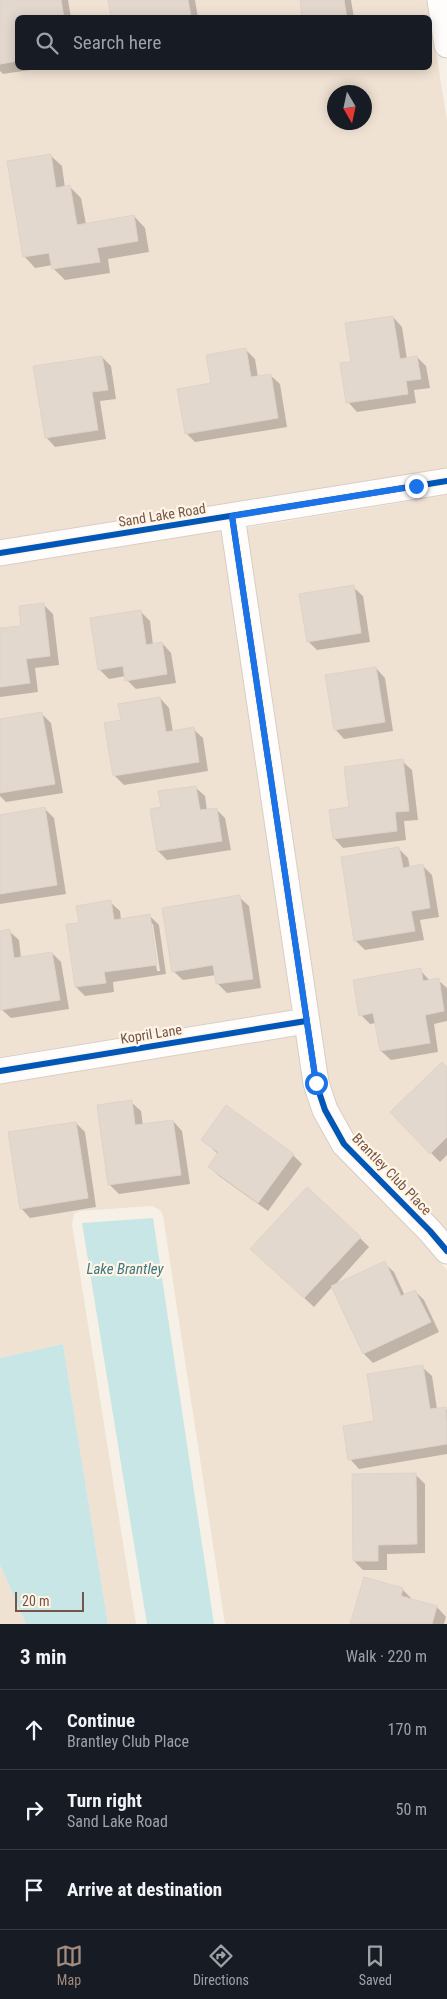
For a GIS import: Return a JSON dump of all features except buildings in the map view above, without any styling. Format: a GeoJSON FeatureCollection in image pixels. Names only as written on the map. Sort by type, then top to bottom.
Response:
{"type":"FeatureCollection","features":[{"type":"Feature","properties":{"kind":"street"},"geometry":{"type":"LineString","coordinates":[[440,0],[447,46]]}},
{"type":"Feature","properties":{"kind":"street","name":"Sand Lake Road"},"geometry":{"type":"LineString","coordinates":[[0,553],[447,481]]}},
{"type":"Feature","properties":{"kind":"street","name":"Brantley Club Place"},"geometry":{"type":"LineString","coordinates":[[232,516],[316,1083],[325,1110],[344,1144],[430,1231],[447,1252]]}},
{"type":"Feature","properties":{"kind":"street","name":"Kopril Lane"},"geometry":{"type":"LineString","coordinates":[[0,1071],[306,1021]]}},
{"type":"Feature","properties":{"kind":"shaded area"},"geometry":{"type":"Polygon","coordinates":[[[0,0],[428,0],[430,15],[15,15],[15,70],[432,70],[432,25],[447,121],[447,468],[0,540],[0,0]]]}},
{"type":"Feature","properties":{"kind":"shaded area"},"geometry":{"type":"Polygon","coordinates":[[[447,495],[447,1232],[353,1136],[335,1105],[328,1080],[245,528],[447,495]]]}},
{"type":"Feature","properties":{"kind":"shaded area"},"geometry":{"type":"Polygon","coordinates":[[[222,531],[292,1010],[0,1057],[0,566],[222,531]]]}},
{"type":"Feature","properties":{"kind":"shaded area"},"geometry":{"type":"Polygon","coordinates":[[[297,1036],[313,1114],[334,1151],[421,1240],[447,1270],[447,1624],[225,1624],[163,1216],[160,1210],[152,1206],[80,1211],[74,1214],[72,1224],[136,1624],[108,1624],[63,1344],[0,1358],[0,1084],[297,1036]]]}},
{"type":"Feature","properties":{"kind":"shaded area"},"geometry":{"type":"Polygon","coordinates":[[[0,1565],[26,1624],[0,1624],[0,1565]]]}},
{"type":"Feature","properties":{"kind":"water","name":"Lake Brantley"},"geometry":{"type":"Polygon","coordinates":[[[153,1218],[214,1624],[147,1624],[82,1223],[153,1218]]]}},
{"type":"Feature","properties":{"kind":"water"},"geometry":{"type":"Polygon","coordinates":[[[63,1344],[108,1624],[26,1624],[0,1565],[0,1358],[63,1344]]]}},
{"type":"Feature","properties":{"kind":"cycle path"},"geometry":{"type":"LineString","coordinates":[[0,553],[447,481]]}},
{"type":"Feature","properties":{"kind":"cycle path"},"geometry":{"type":"LineString","coordinates":[[232,516],[316,1083],[325,1110],[344,1144],[430,1231],[447,1251]]}},
{"type":"Feature","properties":{"kind":"cycle path"},"geometry":{"type":"LineString","coordinates":[[0,1071],[306,1021]]}},
{"type":"Feature","properties":{"kind":"route"},"geometry":{"type":"LineString","coordinates":[[316,1083],[232,516],[416,486]]}}]}
